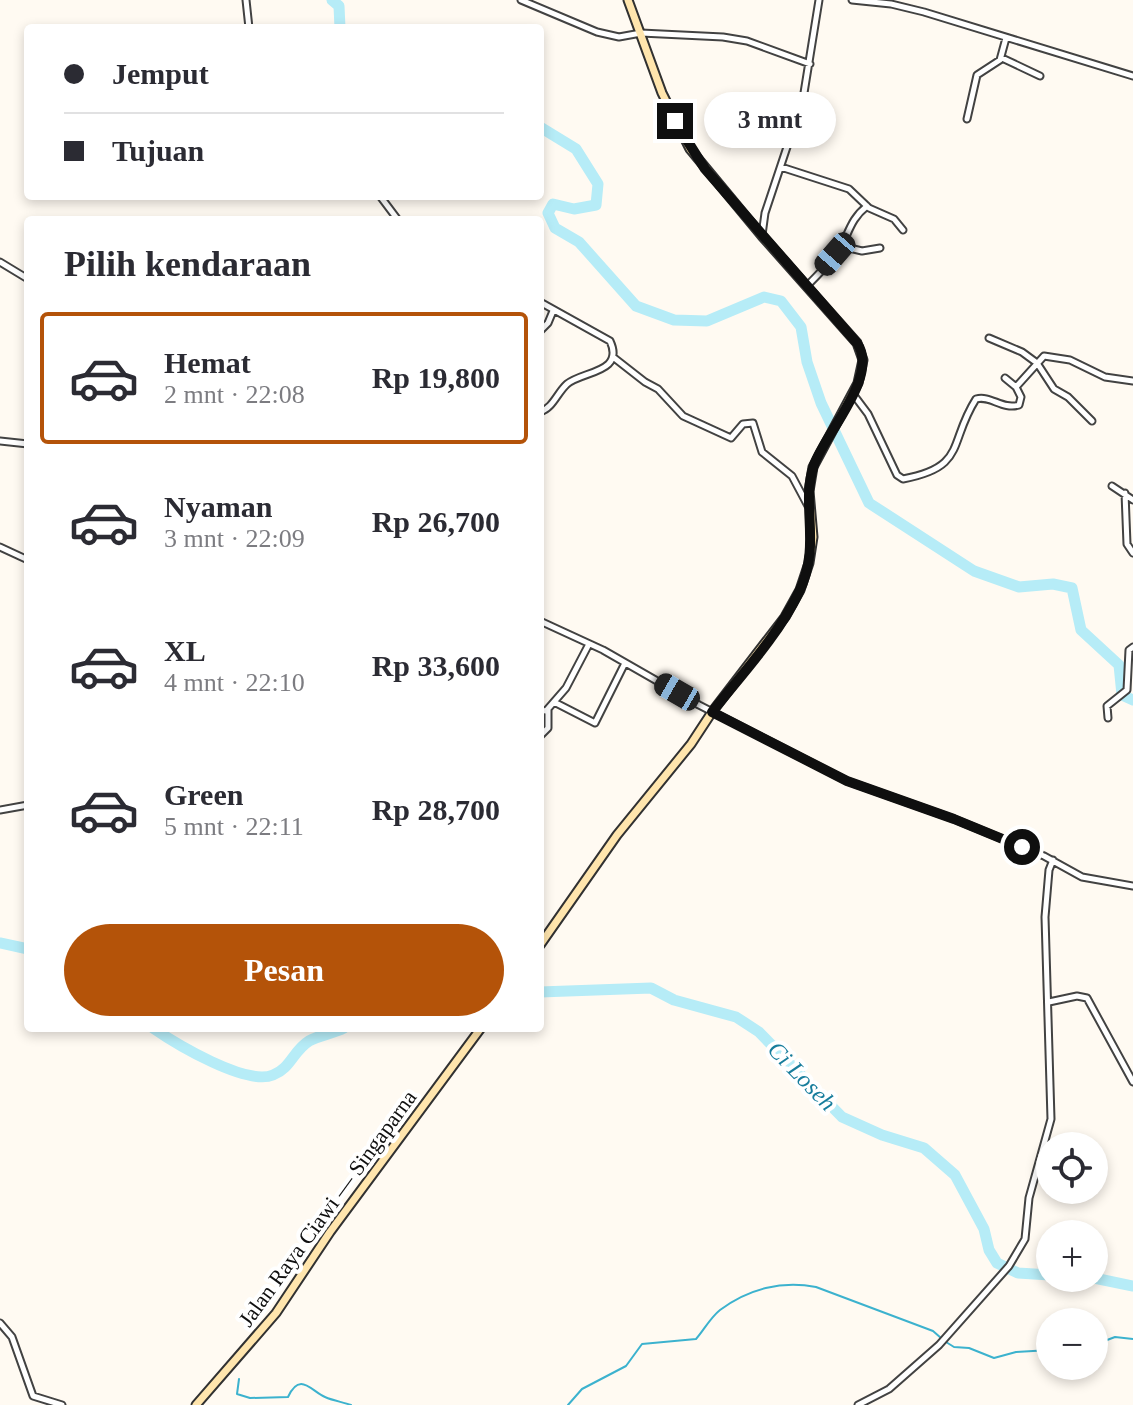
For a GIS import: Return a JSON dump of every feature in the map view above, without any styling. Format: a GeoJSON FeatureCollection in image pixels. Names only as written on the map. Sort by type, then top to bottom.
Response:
{"type":"FeatureCollection","features":[{"type":"Feature","properties":{"kind":"main road"},"geometry":{"type":"LineString","coordinates":[[544,939],[617,835],[691,744],[785,617],[800,590],[809,563],[812,518],[809,491],[813,467],[853,394],[863,367],[862,350],[690,149],[662,93],[628,0]]}},
{"type":"Feature","properties":{"kind":"main road","name":"Jalan Raya Ciawi — Singaparna"},"geometry":{"type":"LineString","coordinates":[[196,1405],[276,1313],[330,1232],[478,1032]]}},
{"type":"Feature","properties":{"kind":"street"},"geometry":{"type":"LineString","coordinates":[[246,0],[249,24]]}},
{"type":"Feature","properties":{"kind":"street"},"geometry":{"type":"LineString","coordinates":[[521,0],[597,32],[619,37],[641,33],[747,41],[810,64]]}},
{"type":"Feature","properties":{"kind":"street"},"geometry":{"type":"LineString","coordinates":[[762,236],[765,213],[803,99],[819,0]]}},
{"type":"Feature","properties":{"kind":"street"},"geometry":{"type":"LineString","coordinates":[[852,0],[902,7],[1133,76]]}},
{"type":"Feature","properties":{"kind":"street"},"geometry":{"type":"LineString","coordinates":[[967,119],[977,75],[1002,58],[1006,38]]}},
{"type":"Feature","properties":{"kind":"street"},"geometry":{"type":"LineString","coordinates":[[1002,58],[1040,76]]}},
{"type":"Feature","properties":{"kind":"street"},"geometry":{"type":"LineString","coordinates":[[781,167],[849,189],[867,206],[890,216],[903,230]]}},
{"type":"Feature","properties":{"kind":"street"},"geometry":{"type":"LineString","coordinates":[[807,287],[841,246],[848,227],[867,206]]}},
{"type":"Feature","properties":{"kind":"street"},"geometry":{"type":"LineString","coordinates":[[841,246],[862,251],[880,248]]}},
{"type":"Feature","properties":{"kind":"street"},"geometry":{"type":"LineString","coordinates":[[0,262],[24,277]]}},
{"type":"Feature","properties":{"kind":"street"},"geometry":{"type":"LineString","coordinates":[[544,305],[610,341],[613,357],[658,389],[683,416],[701,427],[731,438],[743,424],[753,423],[762,452],[792,476],[812,518]]}},
{"type":"Feature","properties":{"kind":"street"},"geometry":{"type":"LineString","coordinates":[[544,327],[553,311]]}},
{"type":"Feature","properties":{"kind":"street"},"geometry":{"type":"LineString","coordinates":[[989,338],[1022,352],[1037,363],[1054,389],[1068,397],[1092,421]]}},
{"type":"Feature","properties":{"kind":"street"},"geometry":{"type":"LineString","coordinates":[[1016,387],[1044,356],[1049,355],[1070,360],[1105,377],[1133,381]]}},
{"type":"Feature","properties":{"kind":"street"},"geometry":{"type":"LineString","coordinates":[[544,411],[570,381],[603,369],[613,357]]}},
{"type":"Feature","properties":{"kind":"street"},"geometry":{"type":"LineString","coordinates":[[853,394],[866,410],[897,475],[903,479],[933,472],[945,465],[976,399],[986,398],[1011,407],[1019,405],[1021,397],[1016,387],[1005,378]]}},
{"type":"Feature","properties":{"kind":"street"},"geometry":{"type":"LineString","coordinates":[[0,441],[24,444]]}},
{"type":"Feature","properties":{"kind":"street"},"geometry":{"type":"LineString","coordinates":[[1112,486],[1133,500]]}},
{"type":"Feature","properties":{"kind":"street"},"geometry":{"type":"LineString","coordinates":[[1125,493],[1127,544],[1133,553]]}},
{"type":"Feature","properties":{"kind":"street"},"geometry":{"type":"LineString","coordinates":[[0,547],[24,558]]}},
{"type":"Feature","properties":{"kind":"street"},"geometry":{"type":"LineString","coordinates":[[544,623],[847,781],[954,819],[1053,860],[1082,877],[1133,886]]}},
{"type":"Feature","properties":{"kind":"street"},"geometry":{"type":"LineString","coordinates":[[544,732],[548,728],[548,710],[566,688],[589,644]]}},
{"type":"Feature","properties":{"kind":"street"},"geometry":{"type":"LineString","coordinates":[[1108,718],[1107,706],[1125,693],[1129,649],[1133,647]]}},
{"type":"Feature","properties":{"kind":"street"},"geometry":{"type":"LineString","coordinates":[[554,702],[595,723],[625,663]]}},
{"type":"Feature","properties":{"kind":"street"},"geometry":{"type":"LineString","coordinates":[[0,810],[24,806]]}},
{"type":"Feature","properties":{"kind":"street"},"geometry":{"type":"LineString","coordinates":[[858,1405],[867,1404],[889,1389],[945,1339],[1009,1266],[1027,1233],[1029,1198],[1051,1119],[1045,917],[1049,870],[1053,860]]}},
{"type":"Feature","properties":{"kind":"street"},"geometry":{"type":"LineString","coordinates":[[1049,1002],[1077,996],[1087,998],[1133,1082]]}},
{"type":"Feature","properties":{"kind":"street"},"geometry":{"type":"LineString","coordinates":[[0,1323],[12,1337],[33,1396],[62,1405]]}},
{"type":"Feature","properties":{"kind":"waterway"},"geometry":{"type":"LineString","coordinates":[[332,0],[339,6],[340,24]]}},
{"type":"Feature","properties":{"kind":"waterway"},"geometry":{"type":"LineString","coordinates":[[544,129],[576,149],[598,184],[596,205],[574,209],[553,204],[548,213],[555,228],[579,242],[636,306],[674,320],[707,321],[764,297],[781,301],[801,327],[807,362],[821,403],[869,503],[974,571],[1019,587],[1053,584],[1072,588],[1081,630],[1119,665],[1122,695],[1133,700]]}},
{"type":"Feature","properties":{"kind":"waterway","name":"Ci Loseh"},"geometry":{"type":"LineString","coordinates":[[0,943],[24,948]]}},
{"type":"Feature","properties":{"kind":"waterway","name":"Ci Loseh"},"geometry":{"type":"LineString","coordinates":[[544,992],[651,988],[674,1000],[736,1017],[759,1032],[842,1117],[882,1135],[924,1148],[955,1175],[984,1229],[989,1250],[997,1263],[1018,1273],[1036,1274]]}},
{"type":"Feature","properties":{"kind":"waterway","name":"Ci Loseh"},"geometry":{"type":"LineString","coordinates":[[159,1032],[212,1062],[246,1075],[261,1077],[279,1072],[309,1041],[335,1032]]}},
{"type":"Feature","properties":{"kind":"waterway","name":"Ci Loseh"},"geometry":{"type":"LineString","coordinates":[[1108,1281],[1133,1286]]}},
{"type":"Feature","properties":{"kind":"waterway"},"geometry":{"type":"LineString","coordinates":[[568,1405],[582,1389],[626,1366],[642,1344],[696,1339],[716,1313],[742,1297],[766,1288],[791,1285],[816,1287],[933,1331],[941,1338]]}},
{"type":"Feature","properties":{"kind":"waterway"},"geometry":{"type":"LineString","coordinates":[[1108,1340],[1115,1337],[1133,1339]]}},
{"type":"Feature","properties":{"kind":"waterway"},"geometry":{"type":"LineString","coordinates":[[946,1342],[994,1358],[1036,1351]]}},
{"type":"Feature","properties":{"kind":"waterway"},"geometry":{"type":"LineString","coordinates":[[239,1379],[237,1394],[250,1398],[288,1397],[292,1389],[301,1384],[325,1397],[351,1405]]}},
{"type":"Feature","properties":{"kind":"route"},"geometry":{"type":"LineString","coordinates":[[675,121],[705,169],[857,343],[863,356],[858,383],[813,467],[809,491],[813,537],[800,590],[785,617],[712,712],[847,781],[1022,847]]}}]}
